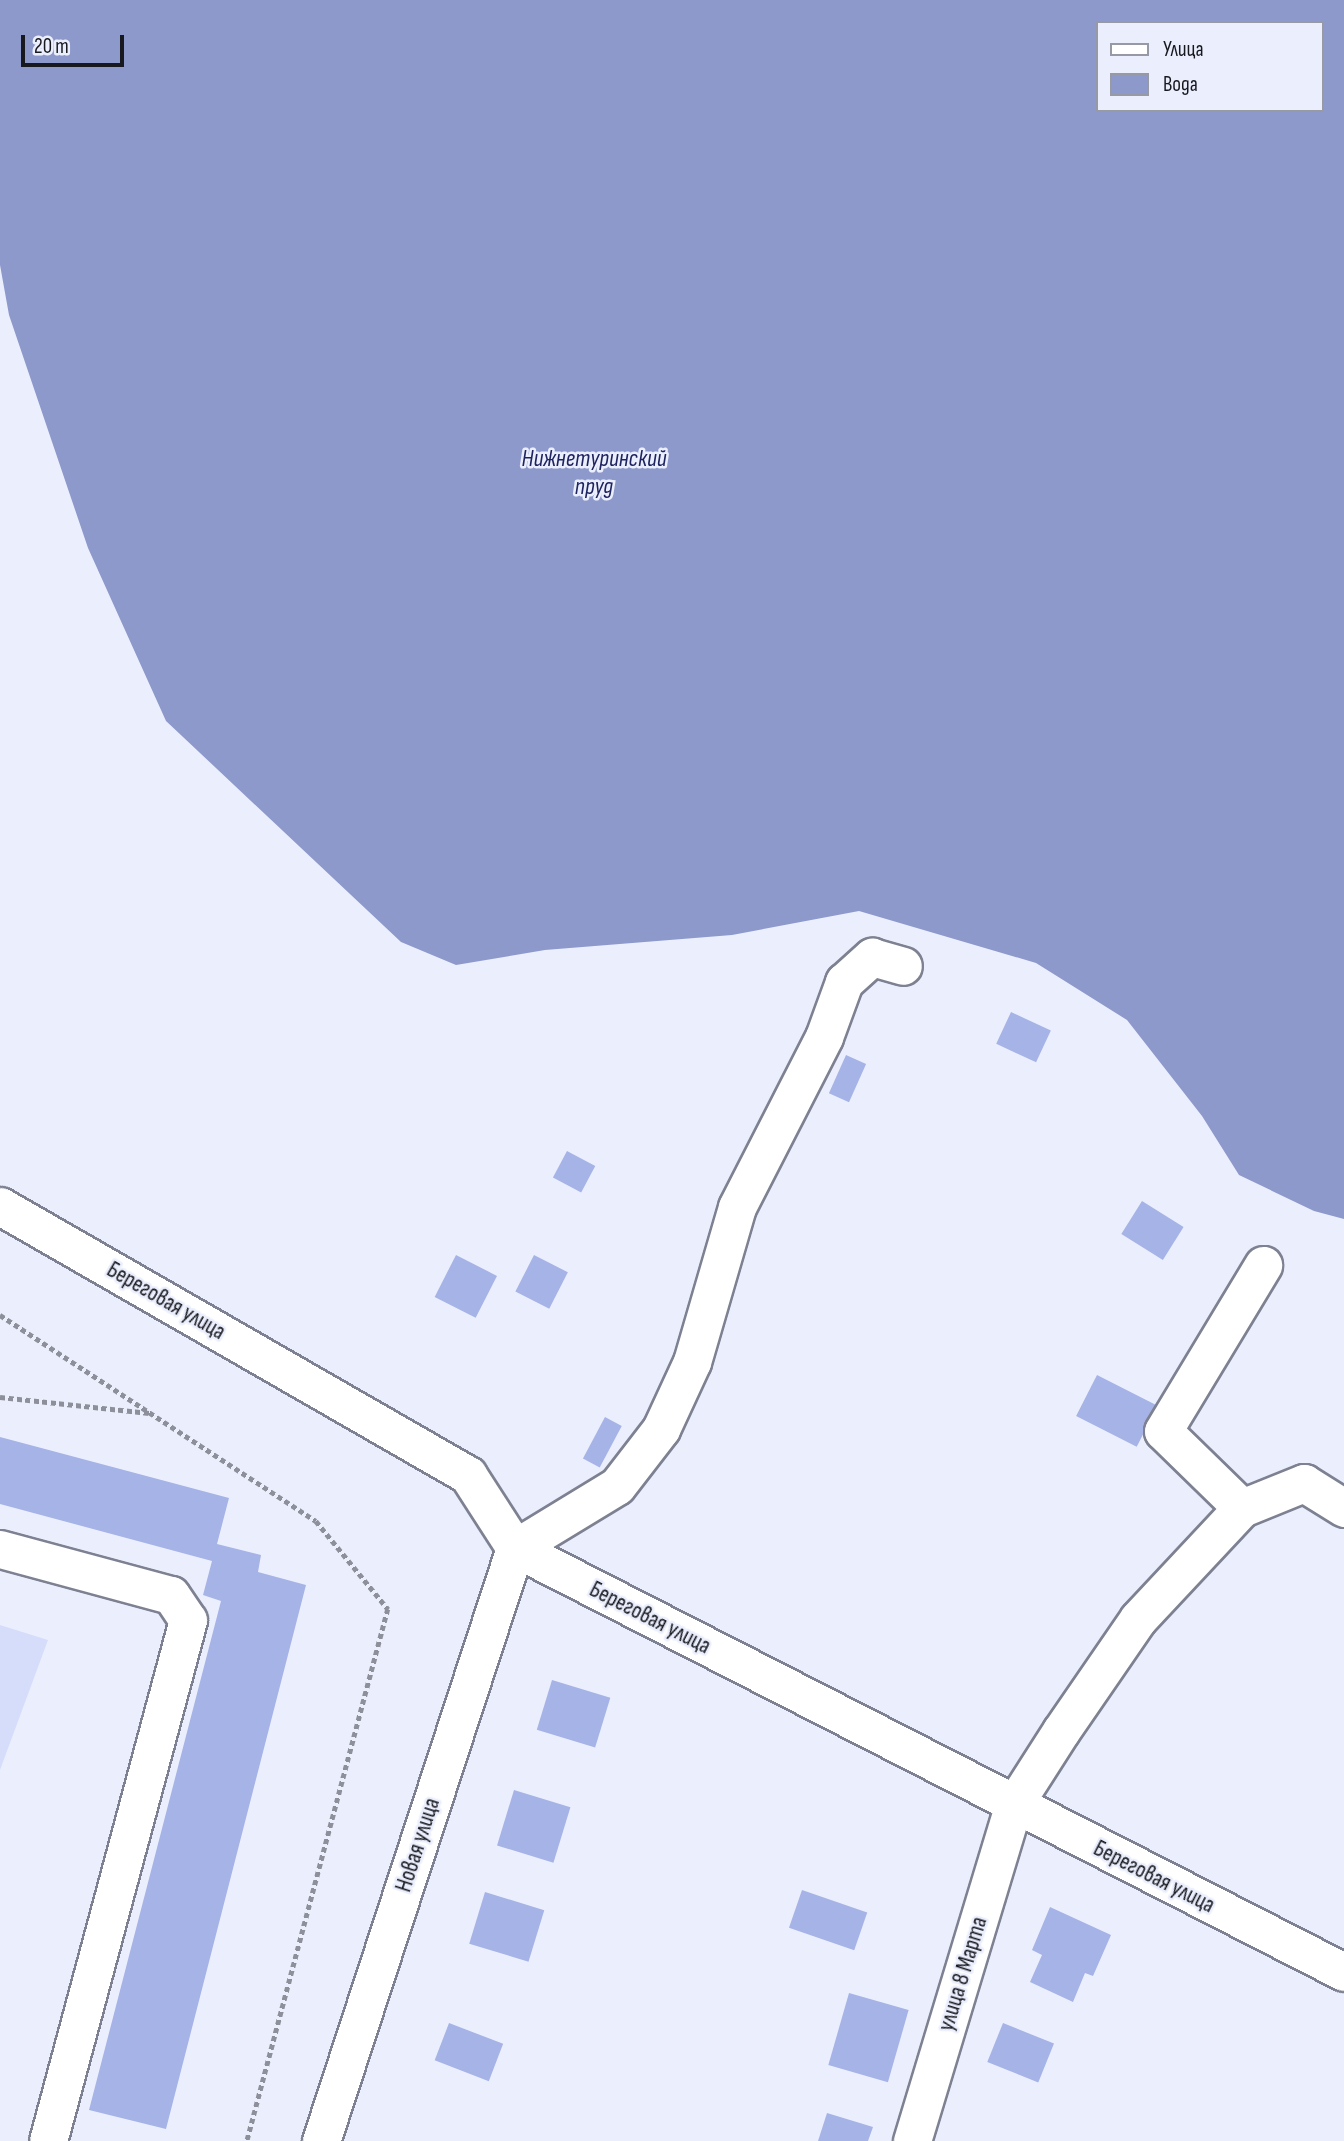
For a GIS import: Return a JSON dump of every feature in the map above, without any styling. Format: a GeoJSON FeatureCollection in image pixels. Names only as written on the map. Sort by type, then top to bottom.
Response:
{"type":"FeatureCollection","features":[{"type":"Feature","properties":{"kind":"street"},"geometry":{"type":"LineString","coordinates":[[515,1548],[617,1486],[661,1429],[692,1362],[737,1208],[824,1037],[844,982],[872,957],[903,966]]}},
{"type":"Feature","properties":{"kind":"street","name":"Береговая улица"},"geometry":{"type":"LineString","coordinates":[[0,1206],[468,1475],[515,1548],[1013,1806],[1344,1972]]}},
{"type":"Feature","properties":{"kind":"street"},"geometry":{"type":"LineString","coordinates":[[1263,1265],[1163,1431],[1242,1508],[1304,1483],[1344,1508]]}},
{"type":"Feature","properties":{"kind":"street","name":"улица 8 Марта"},"geometry":{"type":"LineString","coordinates":[[912,2141],[1013,1806],[1138,1619],[1242,1508]]}},
{"type":"Feature","properties":{"kind":"street","name":"Новая улица"},"geometry":{"type":"LineString","coordinates":[[321,2141],[515,1548]]}},
{"type":"Feature","properties":{"kind":"street"},"geometry":{"type":"LineString","coordinates":[[0,1549],[171,1595],[188,1620],[48,2141]]}},
{"type":"Feature","properties":{"kind":"path"},"geometry":{"type":"LineString","coordinates":[[0,1315],[316,1521],[388,1609],[247,2141]]}},
{"type":"Feature","properties":{"kind":"path"},"geometry":{"type":"LineString","coordinates":[[0,1397],[150,1413]]}},
{"type":"Feature","properties":{"kind":"shaded area"},"geometry":{"type":"Polygon","coordinates":[[[0,1625],[48,1640],[0,1770],[0,1625]]]}},
{"type":"Feature","properties":{"kind":"water","name":"Нижнетуринский пруд"},"geometry":{"type":"Polygon","coordinates":[[[0,0],[1344,0],[1344,1219],[1314,1211],[1239,1175],[1202,1116],[1127,1020],[1036,963],[859,911],[732,935],[545,950],[456,965],[401,942],[166,721],[88,548],[9,315],[0,265],[0,0]]]}},
{"type":"Feature","properties":{"kind":"building"},"geometry":{"type":"Polygon","coordinates":[[[1011,1012],[1051,1031],[1036,1062],[996,1044],[1011,1012]]]}},
{"type":"Feature","properties":{"kind":"building"},"geometry":{"type":"Polygon","coordinates":[[[846,1055],[866,1064],[849,1102],[829,1093],[846,1055]]]}},
{"type":"Feature","properties":{"kind":"building"},"geometry":{"type":"Polygon","coordinates":[[[567,1151],[595,1166],[581,1193],[553,1177],[567,1151]]]}},
{"type":"Feature","properties":{"kind":"building"},"geometry":{"type":"Polygon","coordinates":[[[1142,1201],[1184,1227],[1163,1260],[1121,1234],[1142,1201]]]}},
{"type":"Feature","properties":{"kind":"building"},"geometry":{"type":"Polygon","coordinates":[[[456,1255],[497,1276],[476,1318],[435,1297],[456,1255]]]}},
{"type":"Feature","properties":{"kind":"building"},"geometry":{"type":"Polygon","coordinates":[[[534,1255],[568,1272],[549,1309],[515,1292],[534,1255]]]}},
{"type":"Feature","properties":{"kind":"building"},"geometry":{"type":"Polygon","coordinates":[[[1097,1375],[1158,1406],[1137,1447],[1076,1416],[1097,1375]]]}},
{"type":"Feature","properties":{"kind":"building"},"geometry":{"type":"Polygon","coordinates":[[[605,1417],[622,1426],[600,1467],[583,1458],[605,1417]]]}},
{"type":"Feature","properties":{"kind":"building"},"geometry":{"type":"Polygon","coordinates":[[[0,1437],[229,1498],[217,1544],[261,1555],[258,1572],[306,1585],[166,2129],[89,2110],[221,1601],[203,1595],[212,1561],[0,1504],[0,1437]]]}},
{"type":"Feature","properties":{"kind":"building"},"geometry":{"type":"Polygon","coordinates":[[[552,1680],[610,1698],[595,1748],[537,1730],[552,1680]]]}},
{"type":"Feature","properties":{"kind":"building"},"geometry":{"type":"Polygon","coordinates":[[[514,1790],[570,1807],[553,1863],[497,1845],[514,1790]]]}},
{"type":"Feature","properties":{"kind":"building"},"geometry":{"type":"Polygon","coordinates":[[[802,1890],[867,1912],[854,1950],[789,1928],[802,1890]]]}},
{"type":"Feature","properties":{"kind":"building"},"geometry":{"type":"Polygon","coordinates":[[[485,1892],[544,1910],[529,1962],[469,1944],[485,1892]]]}},
{"type":"Feature","properties":{"kind":"building"},"geometry":{"type":"Polygon","coordinates":[[[1050,1907],[1111,1935],[1093,1976],[1085,1973],[1073,2002],[1030,1982],[1042,1955],[1032,1950],[1050,1907]]]}},
{"type":"Feature","properties":{"kind":"building"},"geometry":{"type":"Polygon","coordinates":[[[849,1993],[909,2010],[888,2082],[828,2065],[849,1993]]]}},
{"type":"Feature","properties":{"kind":"building"},"geometry":{"type":"Polygon","coordinates":[[[449,2023],[503,2044],[489,2081],[435,2060],[449,2023]]]}},
{"type":"Feature","properties":{"kind":"building"},"geometry":{"type":"Polygon","coordinates":[[[1003,2023],[1054,2044],[1038,2083],[987,2062],[1003,2023]]]}},
{"type":"Feature","properties":{"kind":"building"},"geometry":{"type":"Polygon","coordinates":[[[827,2113],[873,2127],[868,2141],[818,2141],[827,2113]]]}}]}
